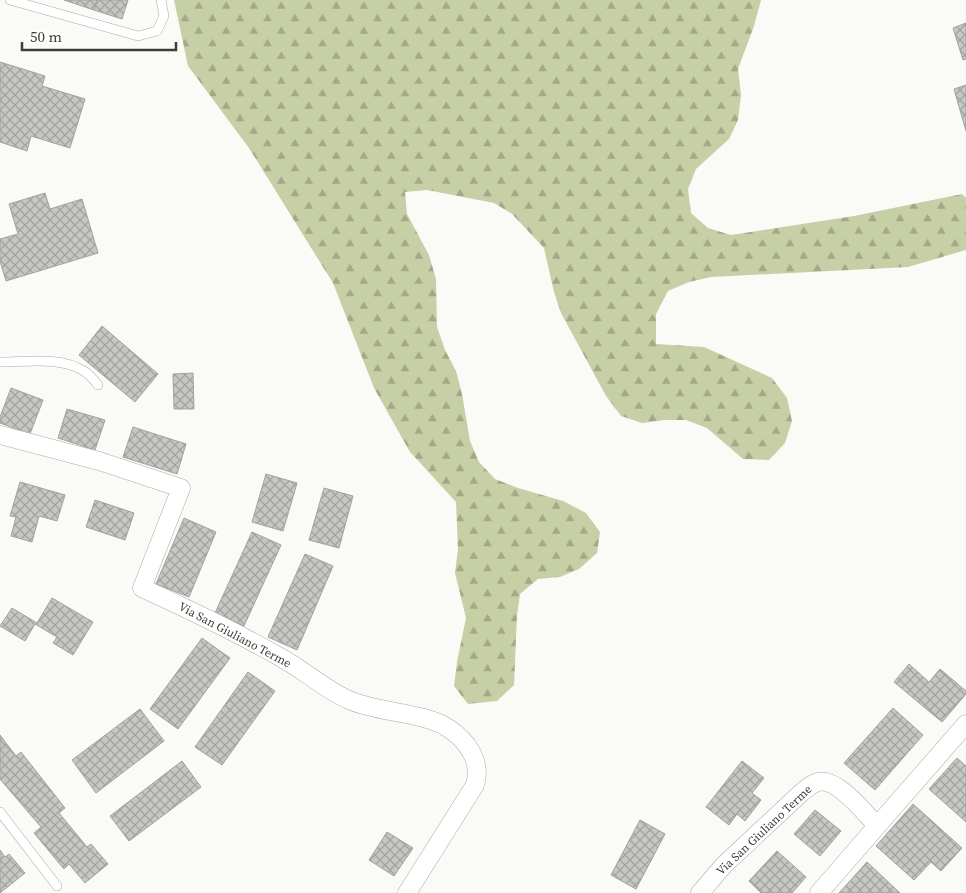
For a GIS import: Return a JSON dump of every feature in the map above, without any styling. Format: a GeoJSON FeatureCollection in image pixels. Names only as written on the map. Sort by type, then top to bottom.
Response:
{"type":"FeatureCollection","features":[{"type":"Feature","properties":{"kind":"street","name":"Via San Giuliano Terme"},"geometry":{"type":"LineString","coordinates":[[0,435],[99,461],[181,488],[142,588],[280,656],[330,690],[350,701],[372,708],[438,722],[449,728],[465,743],[478,767],[475,785],[407,893]]}},
{"type":"Feature","properties":{"kind":"street"},"geometry":{"type":"LineString","coordinates":[[819,893],[966,724]]}},
{"type":"Feature","properties":{"kind":"street","name":"Via San Giuliano Terme"},"geometry":{"type":"LineString","coordinates":[[700,893],[724,865],[801,793],[817,782],[826,782],[841,790],[877,826]]}},
{"type":"Feature","properties":{"kind":"lane"},"geometry":{"type":"LineString","coordinates":[[10,0],[138,36],[157,31],[164,16],[161,0]]}},
{"type":"Feature","properties":{"kind":"lane"},"geometry":{"type":"LineString","coordinates":[[0,362],[53,361],[71,365],[86,371],[98,385]]}},
{"type":"Feature","properties":{"kind":"lane"},"geometry":{"type":"LineString","coordinates":[[0,812],[57,886]]}},
{"type":"Feature","properties":{"kind":"green space"},"geometry":{"type":"Polygon","coordinates":[[[174,0],[761,0],[754,26],[738,69],[741,95],[738,120],[729,139],[696,169],[688,189],[691,213],[708,228],[731,235],[854,216],[962,194],[966,198],[966,250],[908,267],[711,277],[689,282],[668,291],[656,314],[656,344],[704,347],[772,378],[787,398],[792,421],[785,443],[769,460],[743,459],[707,428],[686,420],[642,423],[621,416],[606,396],[561,313],[544,248],[512,214],[494,203],[427,190],[405,192],[407,214],[429,255],[436,279],[437,327],[445,350],[456,371],[470,441],[479,462],[495,479],[563,501],[586,513],[600,532],[597,553],[579,569],[560,577],[538,579],[520,594],[517,615],[514,685],[497,701],[468,704],[454,686],[466,618],[455,573],[458,549],[456,502],[410,452],[374,388],[333,283],[249,148],[188,66],[174,0]]]}},
{"type":"Feature","properties":{"kind":"building"},"geometry":{"type":"Polygon","coordinates":[[[64,0],[97,0],[94,10],[64,0]]]}},
{"type":"Feature","properties":{"kind":"building"},"geometry":{"type":"Polygon","coordinates":[[[97,0],[128,0],[122,19],[94,10],[97,0]]]}},
{"type":"Feature","properties":{"kind":"building"},"geometry":{"type":"Polygon","coordinates":[[[966,23],[966,59],[963,60],[953,28],[966,23]]]}},
{"type":"Feature","properties":{"kind":"building"},"geometry":{"type":"Polygon","coordinates":[[[0,62],[45,76],[42,86],[85,99],[70,148],[31,136],[27,151],[0,142],[0,62]]]}},
{"type":"Feature","properties":{"kind":"building"},"geometry":{"type":"Polygon","coordinates":[[[966,85],[966,131],[954,89],[966,85]]]}},
{"type":"Feature","properties":{"kind":"building"},"geometry":{"type":"Polygon","coordinates":[[[45,193],[50,209],[82,199],[98,253],[6,281],[0,261],[0,239],[18,234],[9,204],[45,193]]]}},
{"type":"Feature","properties":{"kind":"building"},"geometry":{"type":"Polygon","coordinates":[[[102,326],[158,374],[135,402],[79,355],[102,326]]]}},
{"type":"Feature","properties":{"kind":"building"},"geometry":{"type":"Polygon","coordinates":[[[193,373],[194,409],[174,409],[173,374],[193,373]]]}},
{"type":"Feature","properties":{"kind":"building"},"geometry":{"type":"Polygon","coordinates":[[[11,388],[43,400],[30,434],[0,423],[0,417],[11,388]]]}},
{"type":"Feature","properties":{"kind":"building"},"geometry":{"type":"Polygon","coordinates":[[[67,409],[105,420],[95,450],[58,438],[67,409]]]}},
{"type":"Feature","properties":{"kind":"building"},"geometry":{"type":"Polygon","coordinates":[[[133,427],[186,444],[177,474],[123,457],[133,427]]]}},
{"type":"Feature","properties":{"kind":"building"},"geometry":{"type":"Polygon","coordinates":[[[266,474],[297,483],[283,531],[252,522],[266,474]]]}},
{"type":"Feature","properties":{"kind":"building"},"geometry":{"type":"Polygon","coordinates":[[[20,482],[65,495],[57,521],[39,516],[32,542],[11,536],[16,517],[10,516],[20,482]]]}},
{"type":"Feature","properties":{"kind":"building"},"geometry":{"type":"Polygon","coordinates":[[[324,488],[353,496],[339,548],[309,540],[324,488]]]}},
{"type":"Feature","properties":{"kind":"building"},"geometry":{"type":"Polygon","coordinates":[[[95,500],[134,513],[125,540],[86,527],[95,500]]]}},
{"type":"Feature","properties":{"kind":"building"},"geometry":{"type":"Polygon","coordinates":[[[184,518],[216,532],[189,597],[156,584],[184,518]]]}},
{"type":"Feature","properties":{"kind":"building"},"geometry":{"type":"Polygon","coordinates":[[[252,532],[281,545],[244,626],[215,613],[252,532]]]}},
{"type":"Feature","properties":{"kind":"building"},"geometry":{"type":"Polygon","coordinates":[[[305,554],[333,566],[297,650],[268,637],[305,554]]]}},
{"type":"Feature","properties":{"kind":"building"},"geometry":{"type":"Polygon","coordinates":[[[52,598],[93,622],[73,655],[53,643],[57,637],[35,624],[25,641],[0,626],[12,608],[37,623],[52,598]]]}},
{"type":"Feature","properties":{"kind":"building"},"geometry":{"type":"Polygon","coordinates":[[[202,638],[230,658],[178,729],[150,709],[202,638]]]}},
{"type":"Feature","properties":{"kind":"building"},"geometry":{"type":"Polygon","coordinates":[[[909,664],[929,682],[940,669],[966,691],[966,694],[942,722],[894,682],[909,664]]]}},
{"type":"Feature","properties":{"kind":"building"},"geometry":{"type":"Polygon","coordinates":[[[248,672],[275,691],[222,765],[195,747],[248,672]]]}},
{"type":"Feature","properties":{"kind":"building"},"geometry":{"type":"Polygon","coordinates":[[[893,708],[923,735],[875,790],[844,763],[893,708]]]}},
{"type":"Feature","properties":{"kind":"building"},"geometry":{"type":"Polygon","coordinates":[[[140,709],[164,741],[96,793],[72,760],[140,709]]]}},
{"type":"Feature","properties":{"kind":"building"},"geometry":{"type":"Polygon","coordinates":[[[0,735],[16,756],[21,752],[65,808],[59,813],[87,847],[91,844],[108,864],[85,883],[69,864],[64,869],[34,833],[41,827],[0,779],[0,735]]]}},
{"type":"Feature","properties":{"kind":"building"},"geometry":{"type":"Polygon","coordinates":[[[957,758],[966,766],[966,822],[929,789],[957,758]]]}},
{"type":"Feature","properties":{"kind":"building"},"geometry":{"type":"Polygon","coordinates":[[[182,761],[201,787],[129,841],[110,816],[182,761]]]}},
{"type":"Feature","properties":{"kind":"building"},"geometry":{"type":"Polygon","coordinates":[[[742,761],[764,778],[752,793],[761,800],[745,821],[737,814],[729,825],[706,807],[742,761]]]}},
{"type":"Feature","properties":{"kind":"building"},"geometry":{"type":"Polygon","coordinates":[[[913,804],[962,848],[941,871],[931,862],[914,880],[876,846],[913,804]]]}},
{"type":"Feature","properties":{"kind":"building"},"geometry":{"type":"Polygon","coordinates":[[[815,810],[841,831],[820,856],[794,834],[815,810]]]}},
{"type":"Feature","properties":{"kind":"building"},"geometry":{"type":"Polygon","coordinates":[[[640,820],[665,834],[636,889],[611,875],[640,820]]]}},
{"type":"Feature","properties":{"kind":"building"},"geometry":{"type":"Polygon","coordinates":[[[387,832],[413,848],[394,876],[369,860],[387,832]]]}},
{"type":"Feature","properties":{"kind":"building"},"geometry":{"type":"Polygon","coordinates":[[[0,850],[5,857],[9,854],[25,873],[0,893],[0,850]]]}},
{"type":"Feature","properties":{"kind":"building"},"geometry":{"type":"Polygon","coordinates":[[[777,851],[806,877],[792,893],[761,893],[749,881],[777,851]]]}},
{"type":"Feature","properties":{"kind":"building"},"geometry":{"type":"Polygon","coordinates":[[[867,862],[900,893],[839,893],[867,862]]]}}]}
